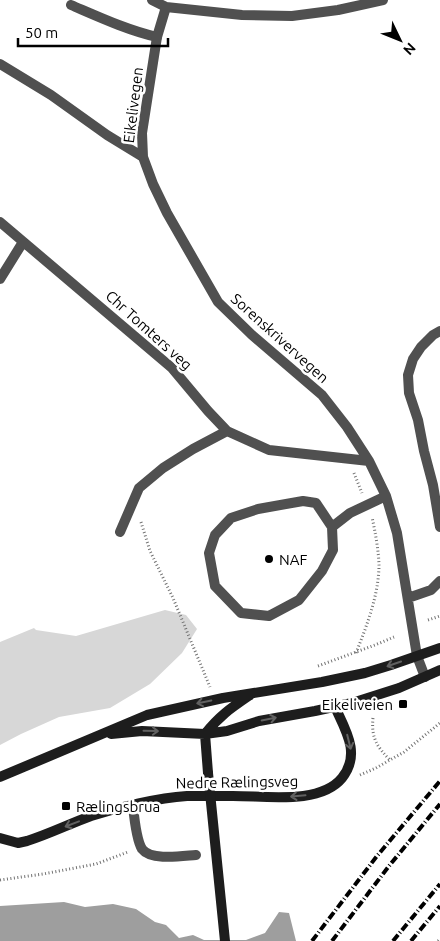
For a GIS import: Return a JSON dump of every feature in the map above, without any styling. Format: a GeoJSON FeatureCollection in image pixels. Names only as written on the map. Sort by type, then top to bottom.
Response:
{"type":"FeatureCollection","features":[{"type":"Feature","properties":{"kind":"main road"},"geometry":{"type":"LineString","coordinates":[[0,777],[146,715],[188,705],[365,673],[440,648]]}},
{"type":"Feature","properties":{"kind":"main road"},"geometry":{"type":"LineString","coordinates":[[102,734],[142,731],[205,734],[228,731],[259,721],[335,707],[378,695],[440,670]]}},
{"type":"Feature","properties":{"kind":"main road"},"geometry":{"type":"LineString","coordinates":[[205,734],[226,710],[252,693]]}},
{"type":"Feature","properties":{"kind":"main road"},"geometry":{"type":"LineString","coordinates":[[335,707],[351,746],[351,757],[342,778]]}},
{"type":"Feature","properties":{"kind":"main road","name":"Nedre Rælingsveg"},"geometry":{"type":"LineString","coordinates":[[205,734],[225,941]]}},
{"type":"Feature","properties":{"kind":"main road","name":"Nedre Rælingsveg"},"geometry":{"type":"LineString","coordinates":[[0,838],[18,843],[27,842],[92,816],[165,799],[187,796],[238,795],[300,797],[319,793],[333,786],[342,778]]}},
{"type":"Feature","properties":{"kind":"street"},"geometry":{"type":"LineString","coordinates":[[152,0],[166,7],[242,15],[292,16],[338,10],[383,0]]}},
{"type":"Feature","properties":{"kind":"street"},"geometry":{"type":"LineString","coordinates":[[71,5],[132,30],[157,37]]}},
{"type":"Feature","properties":{"kind":"street","name":"Eikelivegen"},"geometry":{"type":"LineString","coordinates":[[143,157],[142,133],[157,37],[166,7]]}},
{"type":"Feature","properties":{"kind":"street"},"geometry":{"type":"LineString","coordinates":[[0,64],[51,95],[106,135],[143,157]]}},
{"type":"Feature","properties":{"kind":"street","name":"Sorenskrivervegen"},"geometry":{"type":"LineString","coordinates":[[143,157],[167,213],[218,302],[252,335],[322,395],[347,427],[369,462],[386,496],[397,533],[418,656],[425,676]]}},
{"type":"Feature","properties":{"kind":"street","name":"Chr Tomters veg"},"geometry":{"type":"LineString","coordinates":[[0,222],[172,368],[227,431],[269,450],[369,462]]}},
{"type":"Feature","properties":{"kind":"street"},"geometry":{"type":"LineString","coordinates":[[0,279],[23,242]]}},
{"type":"Feature","properties":{"kind":"street"},"geometry":{"type":"LineString","coordinates":[[440,331],[433,335],[413,359],[408,375],[409,393],[418,420],[433,485],[440,527]]}},
{"type":"Feature","properties":{"kind":"street"},"geometry":{"type":"LineString","coordinates":[[120,532],[140,488],[164,468],[227,431]]}},
{"type":"Feature","properties":{"kind":"street"},"geometry":{"type":"LineString","coordinates":[[332,527],[350,513],[386,496]]}},
{"type":"Feature","properties":{"kind":"street"},"geometry":{"type":"LineString","coordinates":[[303,501],[316,503],[332,527],[333,550],[322,571],[299,600],[269,616],[241,612],[215,586],[209,553],[215,535],[232,518],[258,509],[303,501]]}},
{"type":"Feature","properties":{"kind":"street"},"geometry":{"type":"LineString","coordinates":[[408,598],[431,590],[440,581]]}},
{"type":"Feature","properties":{"kind":"street"},"geometry":{"type":"LineString","coordinates":[[132,806],[141,847],[147,854],[158,857],[196,855]]}},
{"type":"Feature","properties":{"kind":"path"},"geometry":{"type":"LineString","coordinates":[[352,468],[360,489]]}},
{"type":"Feature","properties":{"kind":"path"},"geometry":{"type":"LineString","coordinates":[[134,500],[150,551],[173,598],[211,690]]}},
{"type":"Feature","properties":{"kind":"path"},"geometry":{"type":"LineString","coordinates":[[356,652],[374,600],[379,566],[371,516]]}},
{"type":"Feature","properties":{"kind":"path"},"geometry":{"type":"LineString","coordinates":[[428,620],[440,616]]}},
{"type":"Feature","properties":{"kind":"path"},"geometry":{"type":"LineString","coordinates":[[311,668],[394,637]]}},
{"type":"Feature","properties":{"kind":"path"},"geometry":{"type":"LineString","coordinates":[[373,718],[374,740],[391,761]]}},
{"type":"Feature","properties":{"kind":"path"},"geometry":{"type":"LineString","coordinates":[[342,778],[363,774],[391,761],[440,723]]}},
{"type":"Feature","properties":{"kind":"path"},"geometry":{"type":"LineString","coordinates":[[0,880],[96,864],[141,847]]}},
{"type":"Feature","properties":{"kind":"shaded area"},"geometry":{"type":"Polygon","coordinates":[[[165,610],[186,615],[197,629],[182,653],[150,684],[110,708],[59,717],[0,745],[0,642],[34,628],[36,630],[76,636],[165,610]]]}},
{"type":"Feature","properties":{"kind":"shaded area"},"geometry":{"type":"Polygon","coordinates":[[[64,902],[85,907],[113,904],[136,909],[155,922],[166,925],[179,938],[193,935],[204,940],[246,940],[265,933],[279,912],[289,913],[296,941],[0,941],[0,906],[64,902]]]}},
{"type":"Feature","properties":{"kind":"railway"},"geometry":{"type":"LineString","coordinates":[[312,941],[377,856],[440,781]]}},
{"type":"Feature","properties":{"kind":"railway"},"geometry":{"type":"LineString","coordinates":[[332,941],[389,866],[440,804]]}},
{"type":"Feature","properties":{"kind":"railway"},"geometry":{"type":"LineString","coordinates":[[393,941],[440,884]]}},
{"type":"Feature","properties":{"kind":"railway"},"geometry":{"type":"LineString","coordinates":[[411,941],[440,906]]}},
{"type":"Feature","properties":{"kind":"place","name":"NAF"},"geometry":{"type":"Point","coordinates":[269,559]}},
{"type":"Feature","properties":{"kind":"place","name":"Eikeliveien"},"geometry":{"type":"Point","coordinates":[403,704]}},
{"type":"Feature","properties":{"kind":"place","name":"Rælingsbrua"},"geometry":{"type":"Point","coordinates":[66,806]}}]}
